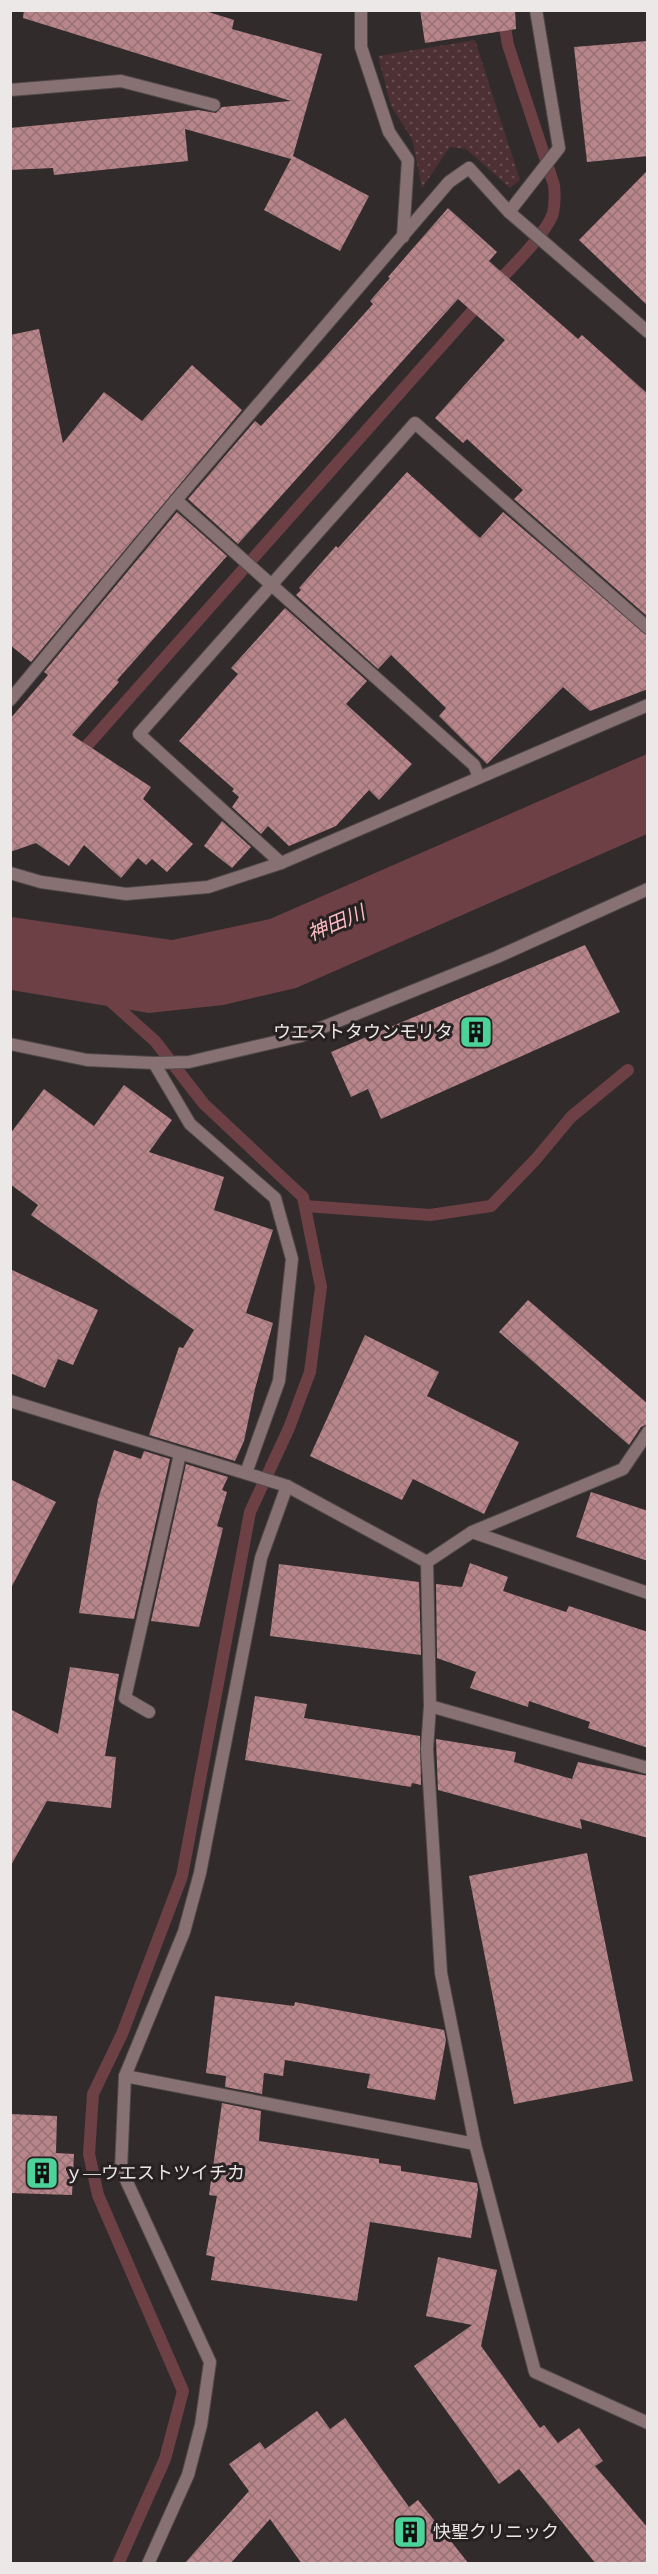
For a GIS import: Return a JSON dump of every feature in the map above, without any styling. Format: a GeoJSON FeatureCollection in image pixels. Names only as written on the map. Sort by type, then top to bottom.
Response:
{"type":"FeatureCollection","features":[{"type":"Feature","properties":{"kind":"street"},"geometry":{"type":"LineString","coordinates":[[361,10],[361,47],[389,132],[408,160],[403,237]]}},
{"type":"Feature","properties":{"kind":"street"},"geometry":{"type":"LineString","coordinates":[[513,215],[559,148],[536,10]]}},
{"type":"Feature","properties":{"kind":"street"},"geometry":{"type":"LineString","coordinates":[[10,90],[121,81],[214,105]]}},
{"type":"Feature","properties":{"kind":"street"},"geometry":{"type":"LineString","coordinates":[[10,700],[176,500],[449,182],[469,168],[513,215],[646,326]]}},
{"type":"Feature","properties":{"kind":"street"},"geometry":{"type":"LineString","coordinates":[[281,863],[139,734],[268,581],[415,423],[648,628]]}},
{"type":"Feature","properties":{"kind":"street"},"geometry":{"type":"LineString","coordinates":[[176,500],[474,765],[478,777]]}},
{"type":"Feature","properties":{"kind":"street"},"geometry":{"type":"LineString","coordinates":[[10,873],[41,882],[126,894],[208,887],[281,863],[648,705]]}},
{"type":"Feature","properties":{"kind":"street"},"geometry":{"type":"LineString","coordinates":[[10,1044],[87,1060],[159,1063],[189,1062],[301,1036],[497,957],[648,889]]}},
{"type":"Feature","properties":{"kind":"street"},"geometry":{"type":"LineString","coordinates":[[159,1063],[190,1124],[275,1198],[292,1259],[279,1381],[246,1473]]}},
{"type":"Feature","properties":{"kind":"street"},"geometry":{"type":"LineString","coordinates":[[10,1401],[287,1486],[427,1562]]}},
{"type":"Feature","properties":{"kind":"street"},"geometry":{"type":"LineString","coordinates":[[427,1562],[472,1532],[623,1469],[648,1432]]}},
{"type":"Feature","properties":{"kind":"street"},"geometry":{"type":"LineString","coordinates":[[149,1712],[125,1698],[180,1454]]}},
{"type":"Feature","properties":{"kind":"street"},"geometry":{"type":"LineString","coordinates":[[148,2564],[188,2475],[201,2425],[210,2362],[121,2169],[125,2076],[184,1932],[198,1882],[261,1558],[287,1486]]}},
{"type":"Feature","properties":{"kind":"street"},"geometry":{"type":"LineString","coordinates":[[472,1532],[648,1593]]}},
{"type":"Feature","properties":{"kind":"street"},"geometry":{"type":"LineString","coordinates":[[427,1562],[430,1706],[427,1749],[441,1973],[475,2144],[535,2372],[648,2423]]}},
{"type":"Feature","properties":{"kind":"street"},"geometry":{"type":"LineString","coordinates":[[430,1706],[648,1768]]}},
{"type":"Feature","properties":{"kind":"street"},"geometry":{"type":"LineString","coordinates":[[125,2076],[475,2144]]}},
{"type":"Feature","properties":{"kind":"shaded area"},"geometry":{"type":"Polygon","coordinates":[[[475,40],[520,180],[510,188],[466,149],[450,147],[422,188],[412,139],[391,106],[378,56],[475,40]]]}},
{"type":"Feature","properties":{"kind":"water","name":"神田川"},"geometry":{"type":"Polygon","coordinates":[[[647,754],[647,834],[296,988],[223,1005],[149,1013],[11,990],[11,917],[172,940],[270,919],[647,754]]]}},
{"type":"Feature","properties":{"kind":"building"},"geometry":{"type":"Polygon","coordinates":[[[24,10],[202,10],[234,20],[232,29],[322,54],[293,156],[369,196],[340,251],[264,210],[291,159],[185,129],[188,161],[54,175],[53,168],[10,170],[10,128],[198,110],[216,113],[222,107],[291,101],[23,18],[24,10]]]}},
{"type":"Feature","properties":{"kind":"building"},"geometry":{"type":"Polygon","coordinates":[[[420,10],[515,10],[516,29],[425,43],[420,10]]]}},
{"type":"Feature","properties":{"kind":"building"},"geometry":{"type":"Polygon","coordinates":[[[648,41],[648,156],[587,162],[574,47],[648,41]]]}},
{"type":"Feature","properties":{"kind":"building"},"geometry":{"type":"Polygon","coordinates":[[[648,170],[648,306],[579,240],[648,170]]]}},
{"type":"Feature","properties":{"kind":"building"},"geometry":{"type":"Polygon","coordinates":[[[448,208],[497,252],[489,261],[578,339],[582,335],[648,394],[648,617],[514,499],[523,490],[467,439],[463,443],[435,418],[505,340],[458,299],[238,544],[188,499],[255,421],[261,426],[373,304],[370,301],[390,278],[388,277],[448,208]]]}},
{"type":"Feature","properties":{"kind":"building"},"geometry":{"type":"Polygon","coordinates":[[[39,329],[63,443],[104,392],[142,421],[192,365],[242,410],[31,662],[10,645],[10,335],[39,329]]]}},
{"type":"Feature","properties":{"kind":"building"},"geometry":{"type":"Polygon","coordinates":[[[407,472],[480,538],[503,512],[648,636],[648,689],[590,711],[563,687],[487,764],[439,716],[446,708],[391,655],[378,669],[296,595],[301,590],[299,588],[336,546],[338,548],[407,472]]]}},
{"type":"Feature","properties":{"kind":"building"},"geometry":{"type":"Polygon","coordinates":[[[177,512],[227,556],[117,680],[119,682],[72,735],[151,787],[143,799],[193,844],[167,872],[152,859],[146,865],[138,858],[121,878],[84,845],[69,866],[36,843],[10,852],[10,719],[48,675],[44,672],[177,512]]]}},
{"type":"Feature","properties":{"kind":"building"},"geometry":{"type":"Polygon","coordinates":[[[285,608],[367,681],[346,704],[412,764],[379,800],[369,790],[336,826],[289,846],[268,826],[261,834],[232,807],[239,797],[232,791],[234,789],[179,741],[238,674],[231,668],[285,608]]]}},
{"type":"Feature","properties":{"kind":"building"},"geometry":{"type":"Polygon","coordinates":[[[222,821],[251,847],[232,868],[204,846],[222,821]]]}},
{"type":"Feature","properties":{"kind":"building","name":"ウエストタウンモリタ"},"geometry":{"type":"Polygon","coordinates":[[[585,945],[620,1012],[381,1119],[368,1089],[351,1097],[331,1052],[585,945]]]}},
{"type":"Feature","properties":{"kind":"building"},"geometry":{"type":"Polygon","coordinates":[[[124,1085],[172,1120],[149,1152],[224,1177],[214,1210],[273,1230],[246,1313],[273,1323],[244,1441],[235,1461],[149,1435],[179,1347],[183,1348],[194,1330],[31,1215],[38,1205],[10,1184],[10,1134],[44,1089],[94,1126],[124,1085]]]}},
{"type":"Feature","properties":{"kind":"building"},"geometry":{"type":"Polygon","coordinates":[[[10,1269],[98,1310],[73,1365],[58,1359],[45,1388],[10,1373],[10,1269]]]}},
{"type":"Feature","properties":{"kind":"building"},"geometry":{"type":"Polygon","coordinates":[[[528,1300],[648,1404],[648,1424],[641,1427],[629,1445],[499,1332],[528,1300]]]}},
{"type":"Feature","properties":{"kind":"building"},"geometry":{"type":"Polygon","coordinates":[[[365,1335],[439,1372],[427,1396],[519,1442],[484,1514],[413,1479],[402,1500],[310,1456],[365,1335]]]}},
{"type":"Feature","properties":{"kind":"building"},"geometry":{"type":"Polygon","coordinates":[[[114,1450],[141,1459],[144,1451],[170,1459],[134,1619],[79,1613],[98,1499],[114,1450]]]}},
{"type":"Feature","properties":{"kind":"building"},"geometry":{"type":"Polygon","coordinates":[[[186,1464],[228,1477],[222,1490],[227,1492],[217,1526],[223,1528],[199,1627],[151,1621],[186,1464]]]}},
{"type":"Feature","properties":{"kind":"building"},"geometry":{"type":"Polygon","coordinates":[[[10,1479],[56,1502],[10,1590],[10,1479]]]}},
{"type":"Feature","properties":{"kind":"building"},"geometry":{"type":"Polygon","coordinates":[[[591,1492],[648,1511],[648,1561],[576,1537],[591,1492]]]}},
{"type":"Feature","properties":{"kind":"building"},"geometry":{"type":"Polygon","coordinates":[[[470,1563],[508,1577],[503,1591],[566,1612],[569,1606],[648,1632],[648,1748],[588,1728],[590,1722],[529,1701],[528,1707],[470,1688],[476,1672],[437,1658],[436,1584],[462,1587],[470,1563]]]}},
{"type":"Feature","properties":{"kind":"building"},"geometry":{"type":"Polygon","coordinates":[[[279,1564],[419,1582],[421,1655],[270,1636],[279,1564]]]}},
{"type":"Feature","properties":{"kind":"building"},"geometry":{"type":"Polygon","coordinates":[[[70,1667],[119,1674],[105,1756],[116,1757],[111,1808],[47,1801],[10,1867],[10,1709],[58,1734],[70,1667]]]}},
{"type":"Feature","properties":{"kind":"building"},"geometry":{"type":"Polygon","coordinates":[[[255,1696],[307,1704],[304,1718],[420,1736],[421,1785],[412,1783],[411,1787],[245,1760],[255,1696]]]}},
{"type":"Feature","properties":{"kind":"building"},"geometry":{"type":"Polygon","coordinates":[[[436,1739],[516,1752],[514,1762],[572,1779],[578,1762],[648,1776],[648,1838],[580,1819],[582,1829],[438,1790],[436,1739]]]}},
{"type":"Feature","properties":{"kind":"building"},"geometry":{"type":"Polygon","coordinates":[[[587,1853],[633,2081],[514,2104],[469,1876],[587,1853]]]}},
{"type":"Feature","properties":{"kind":"building"},"geometry":{"type":"Polygon","coordinates":[[[215,1996],[294,2006],[295,2002],[444,2030],[446,2040],[435,2100],[367,2088],[370,2074],[285,2060],[283,2076],[264,2073],[262,2094],[225,2087],[226,2076],[206,2073],[215,1996]]]}},
{"type":"Feature","properties":{"kind":"building"},"geometry":{"type":"Polygon","coordinates":[[[222,2103],[261,2111],[259,2141],[379,2159],[379,2163],[401,2166],[401,2171],[477,2183],[471,2238],[370,2222],[357,2301],[211,2280],[215,2257],[206,2255],[217,2196],[209,2195],[222,2103]]]}},
{"type":"Feature","properties":{"kind":"building","name":"ｙ―ウエストツイチカ"},"geometry":{"type":"Polygon","coordinates":[[[10,2114],[57,2116],[56,2153],[74,2154],[72,2195],[10,2193],[10,2114]]]}},
{"type":"Feature","properties":{"kind":"building"},"geometry":{"type":"Polygon","coordinates":[[[438,2257],[497,2270],[481,2346],[540,2428],[544,2425],[558,2443],[579,2428],[603,2461],[595,2466],[648,2528],[648,2564],[596,2564],[519,2469],[499,2484],[414,2366],[472,2325],[426,2316],[438,2257]]]}},
{"type":"Feature","properties":{"kind":"building"},"geometry":{"type":"Polygon","coordinates":[[[317,2411],[330,2429],[345,2418],[409,2507],[418,2500],[469,2564],[302,2564],[270,2519],[230,2564],[184,2564],[249,2491],[229,2464],[260,2442],[265,2449],[317,2411]]]}},
{"type":"Feature","properties":{"kind":"waterway"},"geometry":{"type":"LineString","coordinates":[[494,286],[543,231],[553,213],[555,199],[554,185],[508,45],[503,15]]}},
{"type":"Feature","properties":{"kind":"waterway"},"geometry":{"type":"LineString","coordinates":[[76,758],[483,299]]}},
{"type":"Feature","properties":{"kind":"waterway"},"geometry":{"type":"LineString","coordinates":[[107,998],[155,1041],[204,1104],[303,1197],[321,1287],[310,1372],[289,1428],[250,1512],[182,1876],[122,2034],[93,2094],[89,2154],[98,2195],[183,2391],[165,2459],[118,2564]]}},
{"type":"Feature","properties":{"kind":"waterway"},"geometry":{"type":"LineString","coordinates":[[305,1206],[430,1215],[491,1206],[536,1159],[571,1117],[628,1070]]}},
{"type":"Feature","properties":{"kind":"place","name":"ウエストタウンモリタ"},"geometry":{"type":"Point","coordinates":[476,1032]}},
{"type":"Feature","properties":{"kind":"place","name":"ｙ―ウエストツイチカ"},"geometry":{"type":"Point","coordinates":[42,2173]}},
{"type":"Feature","properties":{"kind":"place","name":"快聖クリニック"},"geometry":{"type":"Point","coordinates":[410,2532]}}]}
